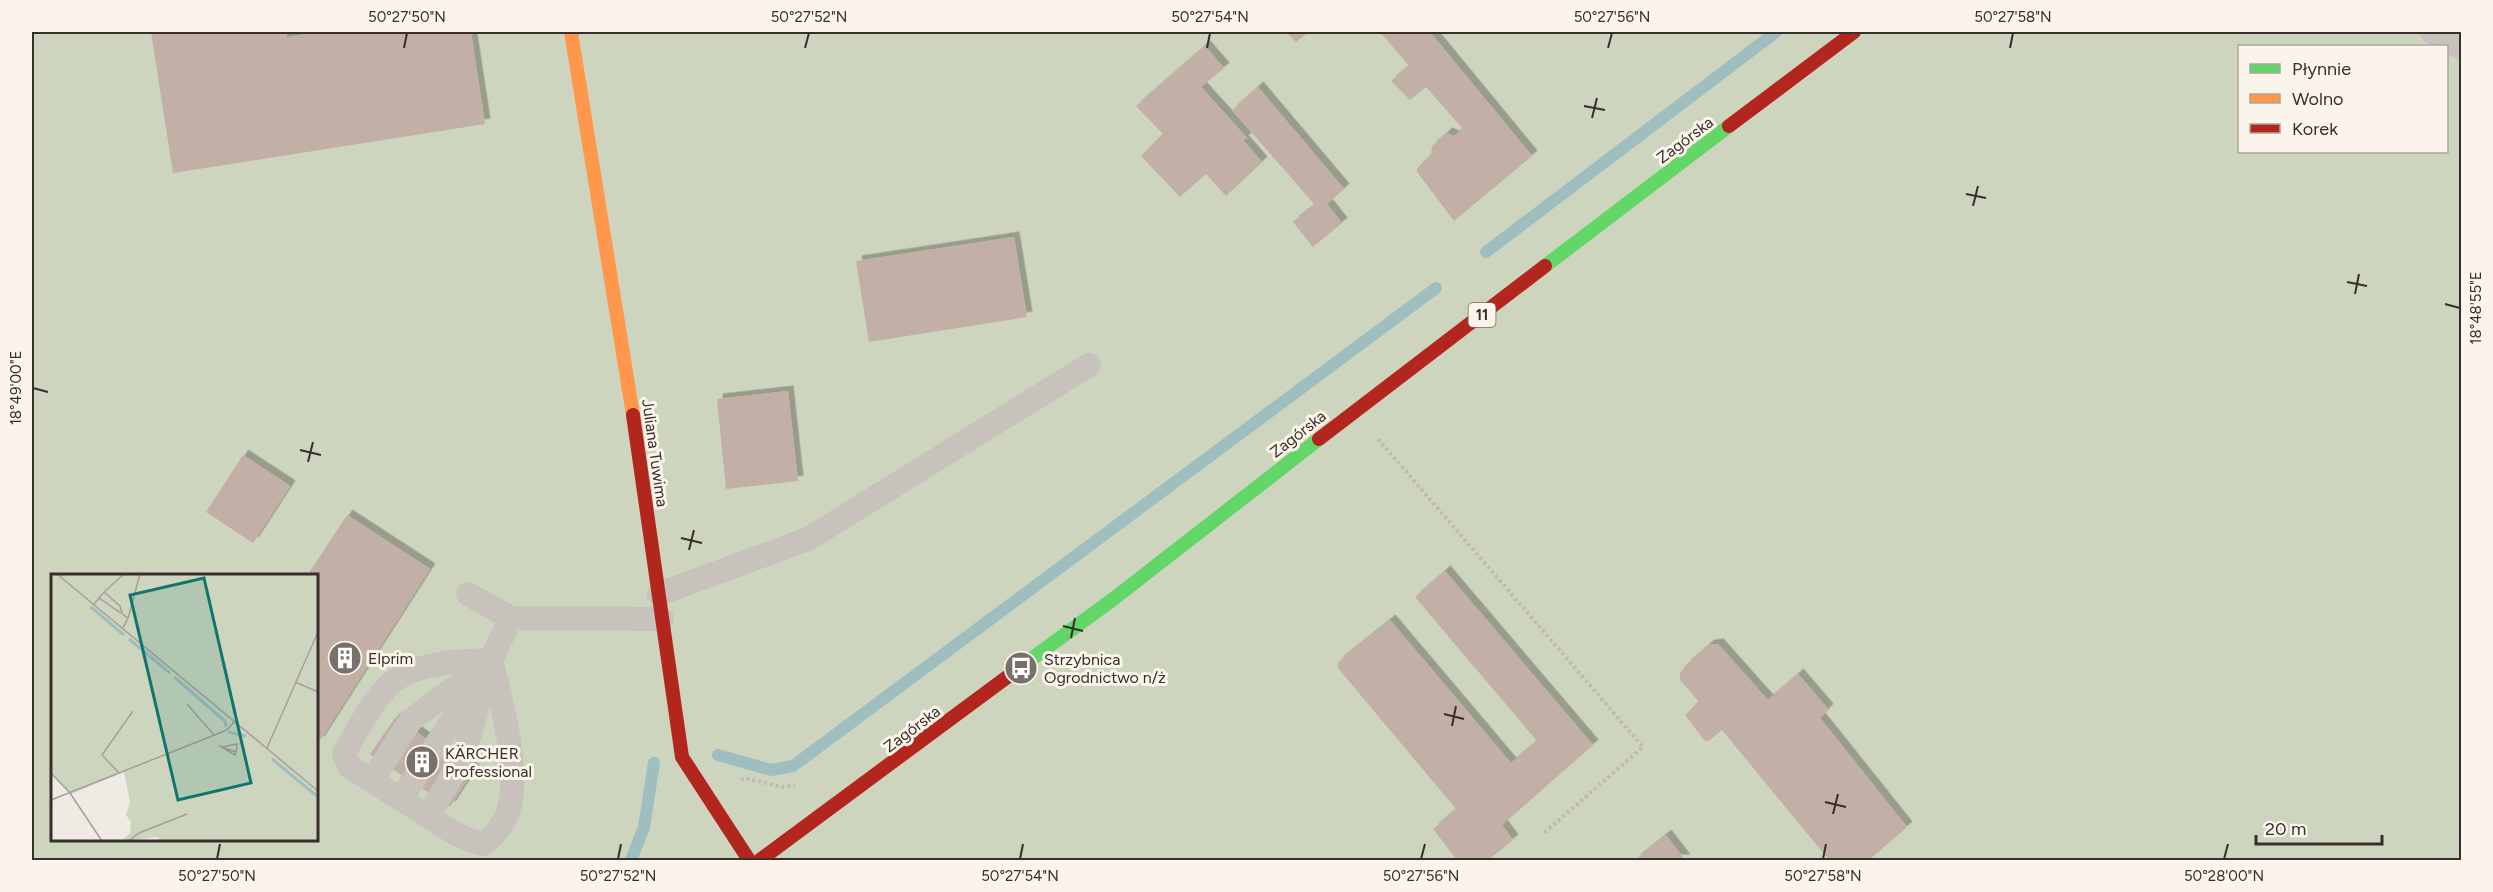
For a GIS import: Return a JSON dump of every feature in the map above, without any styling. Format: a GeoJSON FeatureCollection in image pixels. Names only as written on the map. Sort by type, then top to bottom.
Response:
{"type":"FeatureCollection","features":[{"type":"Feature","properties":{"kind":"main road","name":"Juliana Tuwima"},"geometry":{"type":"LineString","coordinates":[[571,32],[628,381],[682,757],[749,861]]}},
{"type":"Feature","properties":{"kind":"main road","name":"Zagórska"},"geometry":{"type":"LineString","coordinates":[[760,861],[1112,600],[1354,411],[1854,32]]}},
{"type":"Feature","properties":{"kind":"lane"},"geometry":{"type":"LineString","coordinates":[[2433,32],[2462,48]]}},
{"type":"Feature","properties":{"kind":"lane"},"geometry":{"type":"LineString","coordinates":[[659,594],[808,539],[1089,364]]}},
{"type":"Feature","properties":{"kind":"lane"},"geometry":{"type":"LineString","coordinates":[[468,594],[512,618],[662,619]]}},
{"type":"Feature","properties":{"kind":"lane"},"geometry":{"type":"LineString","coordinates":[[401,799],[491,660],[512,618]]}},
{"type":"Feature","properties":{"kind":"lane"},"geometry":{"type":"LineString","coordinates":[[491,660],[504,710],[512,785],[507,815],[495,835],[484,844],[468,840],[372,781],[349,766],[344,754],[366,715],[395,680],[426,667],[453,661],[491,660]]}},
{"type":"Feature","properties":{"kind":"lane"},"geometry":{"type":"LineString","coordinates":[[372,781],[410,721],[491,660]]}},
{"type":"Feature","properties":{"kind":"lane"},"geometry":{"type":"LineString","coordinates":[[428,816],[463,758],[491,660]]}},
{"type":"Feature","properties":{"kind":"path"},"geometry":{"type":"LineString","coordinates":[[1354,411],[1643,747],[1544,833]]}},
{"type":"Feature","properties":{"kind":"path"},"geometry":{"type":"LineString","coordinates":[[708,797],[745,778],[782,787],[800,784]]}},
{"type":"Feature","properties":{"kind":"green space"},"geometry":{"type":"Polygon","coordinates":[[[32,32],[2461,32],[2461,860],[32,860],[32,32]]]}},
{"type":"Feature","properties":{"kind":"building"},"geometry":{"type":"Polygon","coordinates":[[[151,32],[286,32],[287,37],[321,32],[471,32],[485,124],[173,173],[151,32]]]}},
{"type":"Feature","properties":{"kind":"building"},"geometry":{"type":"Polygon","coordinates":[[[1286,32],[1309,32],[1296,42],[1286,32]]]}},
{"type":"Feature","properties":{"kind":"building"},"geometry":{"type":"Polygon","coordinates":[[[1380,32],[1430,32],[1532,156],[1454,221],[1417,172],[1417,168],[1431,155],[1432,146],[1447,133],[1454,136],[1463,129],[1426,87],[1410,100],[1391,81],[1409,66],[1380,32]]]}},
{"type":"Feature","properties":{"kind":"building"},"geometry":{"type":"Polygon","coordinates":[[[1205,46],[1224,68],[1201,87],[1247,138],[1243,140],[1262,162],[1226,196],[1206,174],[1180,197],[1141,156],[1163,134],[1136,106],[1205,46]]]}},
{"type":"Feature","properties":{"kind":"building"},"geometry":{"type":"Polygon","coordinates":[[[1258,87],[1344,189],[1327,204],[1342,223],[1313,247],[1293,222],[1315,205],[1232,110],[1258,87]]]}},
{"type":"Feature","properties":{"kind":"building"},"geometry":{"type":"Polygon","coordinates":[[[1014,237],[1027,317],[869,342],[856,261],[1014,237]]]}},
{"type":"Feature","properties":{"kind":"building"},"geometry":{"type":"Polygon","coordinates":[[[788,391],[798,481],[726,489],[717,399],[788,391]]]}},
{"type":"Feature","properties":{"kind":"building"},"geometry":{"type":"Polygon","coordinates":[[[243,455],[290,486],[253,543],[206,512],[243,455]]]}},
{"type":"Feature","properties":{"kind":"building","name":"Elprim"},"geometry":{"type":"Polygon","coordinates":[[[347,515],[430,569],[319,742],[318,574],[308,574],[347,515]]]}},
{"type":"Feature","properties":{"kind":"building"},"geometry":{"type":"Polygon","coordinates":[[[1445,571],[1593,745],[1502,825],[1513,840],[1488,860],[1457,860],[1433,829],[1456,809],[1337,667],[1339,661],[1390,620],[1511,763],[1537,741],[1415,597],[1445,571]]]}},
{"type":"Feature","properties":{"kind":"building"},"geometry":{"type":"Polygon","coordinates":[[[1718,644],[1768,700],[1798,674],[1828,709],[1820,718],[1907,827],[1869,860],[1829,860],[1722,730],[1709,741],[1704,740],[1685,715],[1699,702],[1680,680],[1680,673],[1709,645],[1718,644]]]}},
{"type":"Feature","properties":{"kind":"building","name":"KÄRCHER Professional"},"geometry":{"type":"Polygon","coordinates":[[[395,718],[474,770],[450,807],[370,754],[395,718]]]}},
{"type":"Feature","properties":{"kind":"building"},"geometry":{"type":"Polygon","coordinates":[[[1666,835],[1685,860],[1635,860],[1666,835]]]}},
{"type":"Feature","properties":{"kind":"waterway"},"geometry":{"type":"LineString","coordinates":[[1486,252],[1776,32]]}},
{"type":"Feature","properties":{"kind":"waterway"},"geometry":{"type":"LineString","coordinates":[[718,755],[771,770],[793,766],[1436,288]]}},
{"type":"Feature","properties":{"kind":"waterway"},"geometry":{"type":"LineString","coordinates":[[631,860],[644,827],[654,763]]}},
{"type":"Feature","properties":{"kind":"traffic: fast"},"geometry":{"type":"LineString","coordinates":[[1545,266],[1729,126]]}},
{"type":"Feature","properties":{"kind":"traffic: fast"},"geometry":{"type":"LineString","coordinates":[[1026,663],[1112,600],[1319,439]]}},
{"type":"Feature","properties":{"kind":"traffic: slow"},"geometry":{"type":"LineString","coordinates":[[571,32],[633,415]]}},
{"type":"Feature","properties":{"kind":"traffic: jam"},"geometry":{"type":"LineString","coordinates":[[1729,126],[1854,32]]}},
{"type":"Feature","properties":{"kind":"traffic: jam"},"geometry":{"type":"LineString","coordinates":[[1319,439],[1545,266]]}},
{"type":"Feature","properties":{"kind":"traffic: jam"},"geometry":{"type":"LineString","coordinates":[[633,415],[682,757],[749,860]]}},
{"type":"Feature","properties":{"kind":"traffic: jam"},"geometry":{"type":"LineString","coordinates":[[760,860],[1026,663]]}},
{"type":"Feature","properties":{"kind":"place","name":"Elprim"},"geometry":{"type":"Point","coordinates":[345,658]}},
{"type":"Feature","properties":{"kind":"place","name":"Strzybnica Ogrodnictwo n/ż"},"geometry":{"type":"Point","coordinates":[1021,668]}},
{"type":"Feature","properties":{"kind":"place","name":"KÄRCHER Professional"},"geometry":{"type":"Point","coordinates":[422,762]}}]}
